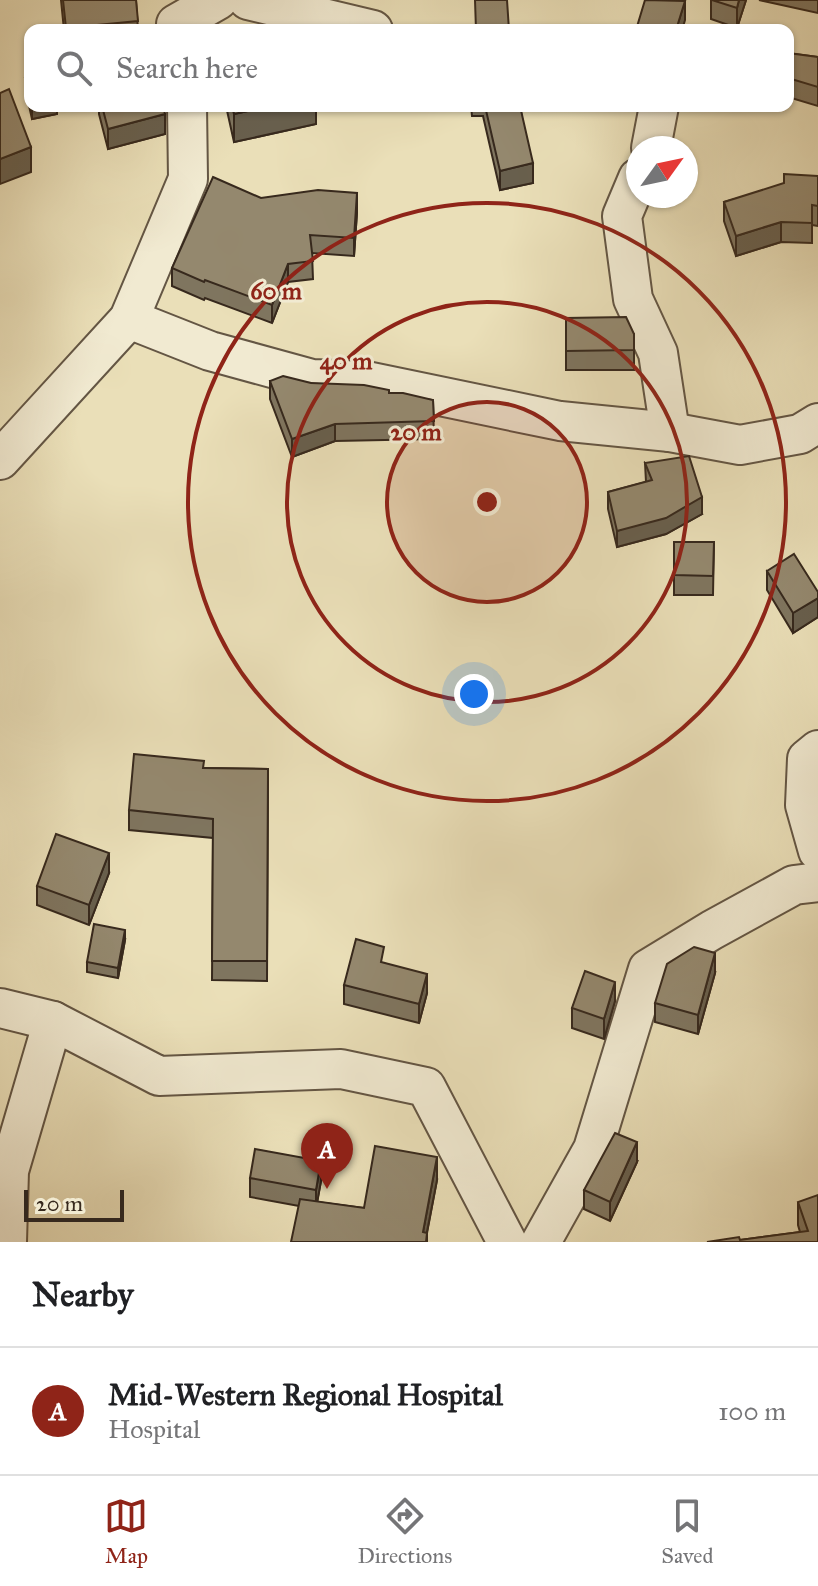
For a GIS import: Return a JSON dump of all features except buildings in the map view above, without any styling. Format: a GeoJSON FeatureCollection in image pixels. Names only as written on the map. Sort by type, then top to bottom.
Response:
{"type":"FeatureCollection","features":[{"type":"Feature","properties":{"kind":"street"},"geometry":{"type":"LineString","coordinates":[[175,18],[218,0]]}},
{"type":"Feature","properties":{"kind":"street"},"geometry":{"type":"LineString","coordinates":[[248,0],[348,24]]}},
{"type":"Feature","properties":{"kind":"street"},"geometry":{"type":"LineString","coordinates":[[0,460],[129,319],[188,179],[187,112]]}},
{"type":"Feature","properties":{"kind":"street"},"geometry":{"type":"LineString","coordinates":[[653,136],[658,112]]}},
{"type":"Feature","properties":{"kind":"street"},"geometry":{"type":"LineString","coordinates":[[626,206],[622,216],[633,299],[658,353],[670,432]]}},
{"type":"Feature","properties":{"kind":"street"},"geometry":{"type":"LineString","coordinates":[[129,319],[210,351],[312,379],[367,381],[560,421],[670,432],[740,445],[800,434],[818,423]]}},
{"type":"Feature","properties":{"kind":"street"},"geometry":{"type":"LineString","coordinates":[[818,750],[807,759],[805,805],[818,851]]}},
{"type":"Feature","properties":{"kind":"street"},"geometry":{"type":"LineString","coordinates":[[541,1242],[593,1149],[648,969],[794,885],[818,882]]}},
{"type":"Feature","properties":{"kind":"street"},"geometry":{"type":"LineString","coordinates":[[0,1008],[53,1021],[159,1076],[341,1069],[426,1087],[507,1242]]}},
{"type":"Feature","properties":{"kind":"street"},"geometry":{"type":"LineString","coordinates":[[7,1242],[4,1173],[53,1021]]}},
{"type":"Feature","properties":{"kind":"place","name":"Mid-Western Regional Hospital"},"geometry":{"type":"Point","coordinates":[327,1189]}}]}
